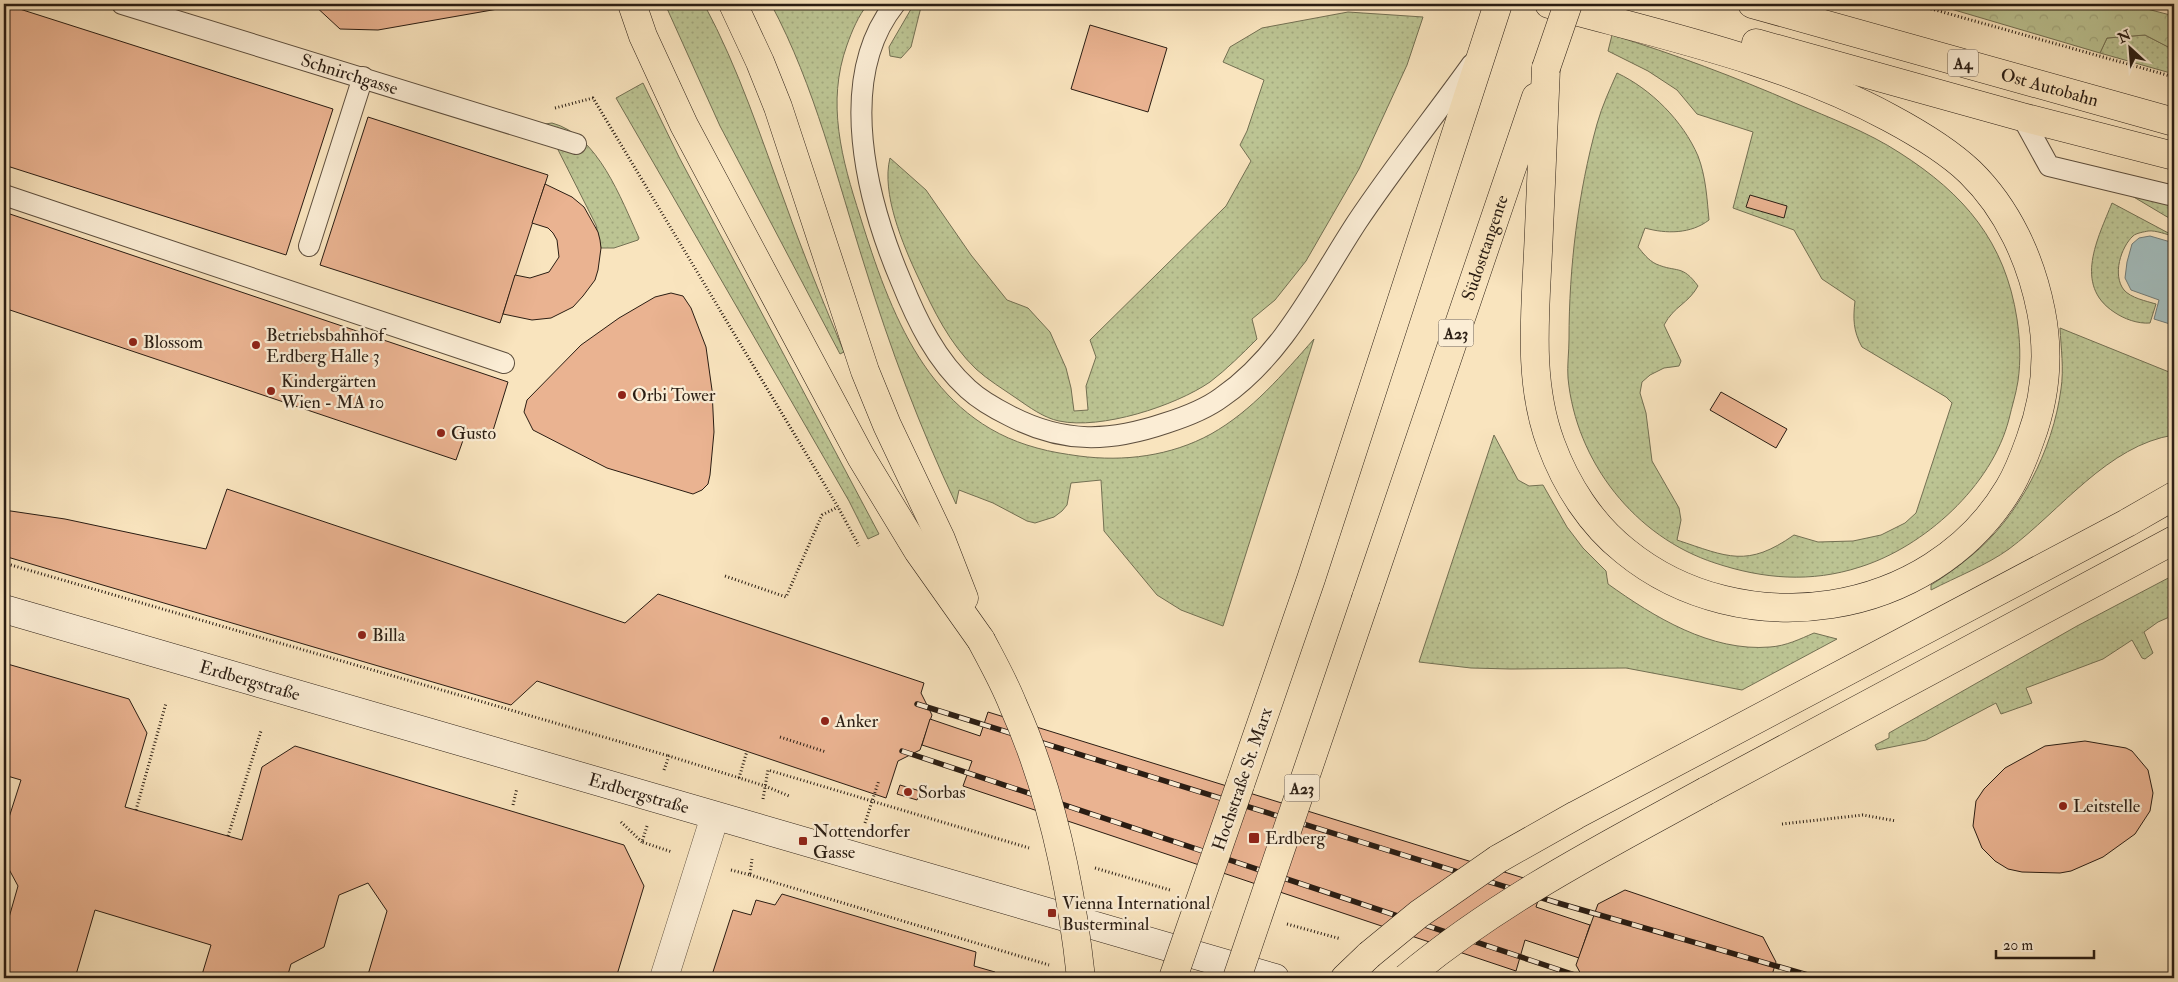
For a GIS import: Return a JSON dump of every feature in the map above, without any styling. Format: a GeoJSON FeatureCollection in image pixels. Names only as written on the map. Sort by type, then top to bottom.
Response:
{"type":"FeatureCollection","features":[{"type":"Feature","properties":{"kind":"highway"},"geometry":{"type":"LineString","coordinates":[[632,4],[665,85],[711,178],[861,457],[929,545],[981,640],[1013,704],[1048,800],[1062,853],[1073,910],[1081,978]]}},
{"type":"Feature","properties":{"kind":"highway"},"geometry":{"type":"LineString","coordinates":[[733,4],[760,62],[778,107],[865,370],[929,545]]}},
{"type":"Feature","properties":{"kind":"highway"},"geometry":{"type":"LineString","coordinates":[[1483,50],[1498,4]]}},
{"type":"Feature","properties":{"kind":"highway"},"geometry":{"type":"LineString","coordinates":[[1546,68],[1535,312],[1537,382],[1542,415],[1554,452],[1564,475],[1580,502],[1600,527],[1622,550],[1650,570],[1678,584],[1704,595],[1737,604],[1777,608],[1815,608],[1848,602],[1885,592],[1913,578],[1940,561],[1967,540],[1992,514],[2010,487],[2023,461],[2042,402],[2047,369],[2046,337],[2033,278],[2024,250],[1992,197],[1970,172],[1941,149],[1862,103],[1814,81],[1773,66],[1550,4]]}},
{"type":"Feature","properties":{"kind":"highway","name":"A23"},"geometry":{"type":"LineString","coordinates":[[1546,68],[1568,4]]}},
{"type":"Feature","properties":{"kind":"highway"},"geometry":{"type":"LineString","coordinates":[[1617,4],[2022,117],[2174,156]]}},
{"type":"Feature","properties":{"kind":"highway","name":"Ost Autobahn"},"geometry":{"type":"LineString","coordinates":[[1752,4],[2174,122]]}},
{"type":"Feature","properties":{"kind":"highway","name":"Hochstraße St. Marx"},"geometry":{"type":"LineString","coordinates":[[1173,978],[1311,579],[1483,50]]}},
{"type":"Feature","properties":{"kind":"highway","name":"Südosttangente"},"geometry":{"type":"LineString","coordinates":[[1222,973],[1366,598],[1546,68]]}},
{"type":"Feature","properties":{"kind":"highway"},"geometry":{"type":"LineString","coordinates":[[1345,978],[1369,955],[1419,914],[1498,859],[1576,815],[2128,523],[2174,496]]}},
{"type":"Feature","properties":{"kind":"highway"},"geometry":{"type":"LineString","coordinates":[[1406,978],[1488,915],[1551,876],[2174,540]]}},
{"type":"Feature","properties":{"kind":"street","name":"Erdbergstraße"},"geometry":{"type":"LineString","coordinates":[[4,609],[715,816],[1222,973],[1275,978]]}},
{"type":"Feature","properties":{"kind":"street"},"geometry":{"type":"LineString","coordinates":[[664,978],[715,816]]}},
{"type":"Feature","properties":{"kind":"lane","name":"Schnirchgasse"},"geometry":{"type":"LineString","coordinates":[[122,4],[576,144]]}},
{"type":"Feature","properties":{"kind":"lane"},"geometry":{"type":"LineString","coordinates":[[895,4],[887,14],[873,44],[866,69],[862,101],[862,126],[871,196],[885,245],[926,336],[946,366],[970,390],[997,410],[1033,428],[1064,437],[1116,436],[1151,428],[1184,417],[1221,398],[1248,376],[1273,348],[1310,298],[1358,221],[1483,50]]}},
{"type":"Feature","properties":{"kind":"lane"},"geometry":{"type":"LineString","coordinates":[[310,246],[363,77]]}},
{"type":"Feature","properties":{"kind":"lane"},"geometry":{"type":"LineString","coordinates":[[2022,117],[2049,166],[2174,196]]}},
{"type":"Feature","properties":{"kind":"lane"},"geometry":{"type":"LineString","coordinates":[[4,195],[504,363]]}},
{"type":"Feature","properties":{"kind":"path"},"geometry":{"type":"LineString","coordinates":[[1914,4],[2174,77]]}},
{"type":"Feature","properties":{"kind":"path"},"geometry":{"type":"LineString","coordinates":[[506,122],[594,98],[838,507],[859,546]]}},
{"type":"Feature","properties":{"kind":"path"},"geometry":{"type":"LineString","coordinates":[[725,576],[786,597],[822,516],[838,507]]}},
{"type":"Feature","properties":{"kind":"path"},"geometry":{"type":"LineString","coordinates":[[4,563],[669,756]]}},
{"type":"Feature","properties":{"kind":"path"},"geometry":{"type":"LineString","coordinates":[[136,810],[166,703]]}},
{"type":"Feature","properties":{"kind":"path"},"geometry":{"type":"LineString","coordinates":[[228,836],[261,731]]}},
{"type":"Feature","properties":{"kind":"path"},"geometry":{"type":"LineString","coordinates":[[780,737],[826,752]]}},
{"type":"Feature","properties":{"kind":"path"},"geometry":{"type":"LineString","coordinates":[[739,778],[747,751]]}},
{"type":"Feature","properties":{"kind":"path"},"geometry":{"type":"LineString","coordinates":[[789,796],[765,786],[768,770],[1034,850]]}},
{"type":"Feature","properties":{"kind":"path"},"geometry":{"type":"LineString","coordinates":[[864,823],[879,780]]}},
{"type":"Feature","properties":{"kind":"path"},"geometry":{"type":"LineString","coordinates":[[513,805],[518,785]]}},
{"type":"Feature","properties":{"kind":"path"},"geometry":{"type":"LineString","coordinates":[[1782,824],[1863,814],[1896,820]]}},
{"type":"Feature","properties":{"kind":"path"},"geometry":{"type":"LineString","coordinates":[[619,819],[642,842]]}},
{"type":"Feature","properties":{"kind":"path"},"geometry":{"type":"LineString","coordinates":[[1092,867],[1177,892]]}},
{"type":"Feature","properties":{"kind":"path"},"geometry":{"type":"LineString","coordinates":[[750,875],[1054,967]]}},
{"type":"Feature","properties":{"kind":"path"},"geometry":{"type":"LineString","coordinates":[[1282,922],[1349,942]]}},
{"type":"Feature","properties":{"kind":"path"},"geometry":{"type":"LineString","coordinates":[[1454,973],[1473,978]]}},
{"type":"Feature","properties":{"kind":"green space"},"geometry":{"type":"Polygon","coordinates":[[[665,4],[704,4],[717,29],[739,79],[800,244],[844,352],[840,354],[720,126],[665,4]]]}},
{"type":"Feature","properties":{"kind":"green space"},"geometry":{"type":"Polygon","coordinates":[[[771,4],[868,4],[858,19],[847,45],[838,88],[837,110],[842,153],[853,195],[885,289],[900,324],[919,357],[941,387],[968,413],[999,434],[1037,448],[1096,458],[1147,456],[1180,448],[1211,434],[1240,414],[1266,391],[1314,339],[1223,626],[1181,610],[1157,595],[1104,531],[1101,480],[1071,483],[1067,505],[1062,511],[1054,517],[1035,523],[1027,521],[993,503],[959,490],[956,504],[930,446],[895,358],[813,100],[787,35],[771,4]]]}},
{"type":"Feature","properties":{"kind":"green space"},"geometry":{"type":"Polygon","coordinates":[[[914,4],[929,4],[921,7],[911,47],[901,58],[890,56],[889,47],[914,4]]]}},
{"type":"Feature","properties":{"kind":"green space"},"geometry":{"type":"Polygon","coordinates":[[[1946,4],[2128,4],[2174,16],[2174,50],[2145,35],[2107,38],[2100,53],[1951,9],[1946,4]]]}},
{"type":"Feature","properties":{"kind":"green space"},"geometry":{"type":"Polygon","coordinates":[[[1348,12],[1423,17],[1407,65],[1359,169],[1306,261],[1275,300],[1252,319],[1257,339],[1228,367],[1210,382],[1195,391],[1158,407],[1116,419],[1076,423],[1053,420],[1037,412],[985,377],[966,359],[936,314],[900,235],[888,187],[890,158],[926,190],[971,255],[1007,300],[1028,308],[1050,332],[1066,368],[1074,411],[1088,410],[1086,386],[1096,357],[1090,340],[1226,206],[1251,161],[1240,145],[1247,131],[1264,80],[1223,62],[1230,47],[1262,28],[1348,12]]]}},
{"type":"Feature","properties":{"kind":"green space"},"geometry":{"type":"Polygon","coordinates":[[[1612,35],[1727,75],[1875,138],[1900,153],[1944,185],[1978,222],[1992,243],[2003,266],[2011,291],[2019,335],[2019,373],[2009,419],[2000,444],[1988,468],[1971,490],[1952,511],[1908,545],[1884,558],[1842,572],[1805,577],[1769,576],[1751,573],[1715,563],[1686,551],[1659,535],[1635,515],[1614,492],[1597,467],[1583,439],[1573,409],[1568,378],[1571,285],[1576,230],[1590,150],[1601,111],[1617,73],[1654,97],[1675,119],[1692,143],[1698,156],[1706,188],[1709,220],[1702,225],[1678,232],[1645,228],[1638,247],[1656,264],[1683,272],[1698,286],[1690,297],[1672,313],[1664,325],[1681,361],[1679,366],[1664,368],[1650,375],[1642,382],[1640,393],[1646,413],[1652,461],[1679,508],[1681,520],[1677,540],[1724,555],[1750,556],[1778,545],[1794,535],[1818,542],[1853,541],[1881,535],[1905,523],[1916,513],[1952,403],[1946,397],[1862,347],[1854,324],[1855,301],[1822,279],[1794,230],[1733,208],[1753,132],[1697,114],[1677,90],[1648,71],[1608,51],[1612,35]]]}},
{"type":"Feature","properties":{"kind":"green space"},"geometry":{"type":"Polygon","coordinates":[[[2145,35],[2174,50],[2174,74],[2100,53],[2107,38],[2145,35]]]}},
{"type":"Feature","properties":{"kind":"green space"},"geometry":{"type":"Polygon","coordinates":[[[643,83],[679,157],[879,534],[868,539],[849,501],[616,98],[643,83]]]}},
{"type":"Feature","properties":{"kind":"green space"},"geometry":{"type":"Polygon","coordinates":[[[552,123],[568,130],[595,154],[616,188],[639,238],[638,240],[614,248],[601,248],[596,225],[545,124],[552,123]]]}},
{"type":"Feature","properties":{"kind":"green space"},"geometry":{"type":"Polygon","coordinates":[[[2127,193],[2174,204],[2174,221],[2127,193]]]}},
{"type":"Feature","properties":{"kind":"green space"},"geometry":{"type":"Polygon","coordinates":[[[2112,203],[2174,236],[2151,231],[2136,234],[2129,241],[2122,254],[2118,269],[2120,284],[2127,293],[2156,304],[2150,323],[2136,322],[2118,315],[2102,301],[2094,288],[2092,261],[2112,203]]]}},
{"type":"Feature","properties":{"kind":"green space"},"geometry":{"type":"Polygon","coordinates":[[[2060,328],[2174,374],[2174,435],[2150,441],[2106,465],[2009,549],[1981,566],[1931,590],[1931,585],[1961,564],[1988,540],[2004,522],[2031,481],[2042,458],[2057,412],[2062,374],[2060,328]]]}},
{"type":"Feature","properties":{"kind":"green space"},"geometry":{"type":"Polygon","coordinates":[[[1494,435],[1518,480],[1529,486],[1543,485],[1567,527],[1583,548],[1606,571],[1608,584],[1664,620],[1705,638],[1726,644],[1748,647],[1782,645],[1814,633],[1837,639],[1742,690],[1626,668],[1471,668],[1419,662],[1494,435]]]}},
{"type":"Feature","properties":{"kind":"green space"},"geometry":{"type":"Polygon","coordinates":[[[2174,575],[2174,615],[2158,622],[2144,632],[2153,653],[2145,659],[2142,658],[2132,640],[2103,659],[2026,688],[2032,703],[2001,714],[1996,703],[1926,740],[1877,750],[1875,745],[1889,738],[1889,733],[2077,626],[2174,575]]]}},
{"type":"Feature","properties":{"kind":"water"},"geometry":{"type":"Polygon","coordinates":[[[2150,236],[2174,243],[2174,315],[2170,324],[2154,319],[2159,300],[2131,290],[2125,278],[2132,244],[2139,238],[2150,236]]]}},
{"type":"Feature","properties":{"kind":"building"},"geometry":{"type":"Polygon","coordinates":[[[4,4],[333,109],[286,255],[4,165],[4,4]]]}},
{"type":"Feature","properties":{"kind":"building"},"geometry":{"type":"Polygon","coordinates":[[[313,4],[515,4],[515,6],[378,30],[340,29],[313,4]]]}},
{"type":"Feature","properties":{"kind":"building"},"geometry":{"type":"Polygon","coordinates":[[[1090,25],[1167,48],[1148,112],[1071,89],[1090,25]]]}},
{"type":"Feature","properties":{"kind":"building"},"geometry":{"type":"Polygon","coordinates":[[[368,117],[548,175],[500,323],[320,265],[368,117]]]}},
{"type":"Feature","properties":{"kind":"building"},"geometry":{"type":"Polygon","coordinates":[[[545,184],[572,197],[584,207],[598,232],[601,248],[595,280],[573,307],[551,318],[532,320],[503,314],[515,275],[530,278],[549,272],[559,257],[557,240],[553,233],[548,228],[532,223],[545,184]]]}},
{"type":"Feature","properties":{"kind":"building"},"geometry":{"type":"Polygon","coordinates":[[[1750,195],[1787,206],[1784,218],[1746,207],[1750,195]]]}},
{"type":"Feature","properties":{"kind":"building","name":"Betriebsbahnhof Erdberg Halle 3"},"geometry":{"type":"Polygon","coordinates":[[[4,212],[508,382],[491,437],[467,429],[456,460],[4,308],[4,212]]]}},
{"type":"Feature","properties":{"kind":"building","name":"Orbi Tower"},"geometry":{"type":"Polygon","coordinates":[[[671,293],[683,296],[691,308],[706,347],[712,390],[714,432],[710,475],[708,484],[702,490],[693,494],[607,468],[533,430],[524,412],[527,400],[581,345],[619,318],[655,297],[671,293]]]}},
{"type":"Feature","properties":{"kind":"building"},"geometry":{"type":"Polygon","coordinates":[[[1721,392],[1787,429],[1776,448],[1710,410],[1721,392]]]}},
{"type":"Feature","properties":{"kind":"building"},"geometry":{"type":"Polygon","coordinates":[[[227,489],[625,623],[658,594],[924,683],[921,693],[932,715],[920,750],[898,761],[886,798],[537,681],[511,705],[4,556],[4,510],[65,519],[206,549],[227,489]]]}},
{"type":"Feature","properties":{"kind":"building"},"geometry":{"type":"Polygon","coordinates":[[[4,663],[129,699],[147,733],[125,807],[242,840],[262,767],[295,746],[624,845],[644,886],[616,978],[367,978],[387,911],[368,883],[339,895],[324,947],[291,964],[287,978],[201,978],[211,945],[95,910],[75,978],[4,978],[4,935],[18,886],[4,860],[4,833],[21,780],[4,775],[4,663]]]}},
{"type":"Feature","properties":{"kind":"building"},"geometry":{"type":"Polygon","coordinates":[[[988,712],[1543,884],[1536,907],[1590,925],[1579,958],[1525,940],[1516,971],[963,786],[972,761],[922,745],[930,719],[980,736],[988,712]]]}},
{"type":"Feature","properties":{"kind":"building","name":"Leitstelle"},"geometry":{"type":"Polygon","coordinates":[[[2085,741],[2126,748],[2132,751],[2148,770],[2153,793],[2150,811],[2135,834],[2103,857],[2071,871],[2060,873],[2022,872],[2008,869],[1995,861],[1982,848],[1973,826],[1976,801],[1984,789],[2005,768],[2045,746],[2085,741]]]}},
{"type":"Feature","properties":{"kind":"building","name":"Sorbas"},"geometry":{"type":"Polygon","coordinates":[[[900,785],[920,791],[917,800],[897,794],[900,785]]]}},
{"type":"Feature","properties":{"kind":"building"},"geometry":{"type":"Polygon","coordinates":[[[1625,890],[1763,937],[1776,962],[1771,978],[1583,978],[1576,965],[1598,904],[1625,890]]]}},
{"type":"Feature","properties":{"kind":"building"},"geometry":{"type":"Polygon","coordinates":[[[782,894],[976,952],[974,966],[995,972],[996,978],[711,978],[733,910],[751,915],[756,900],[775,905],[782,894]]]}},
{"type":"Feature","properties":{"kind":"railway"},"geometry":{"type":"LineString","coordinates":[[917,704],[1558,903],[1818,978]]}},
{"type":"Feature","properties":{"kind":"railway"},"geometry":{"type":"LineString","coordinates":[[902,751],[1584,978]]}},
{"type":"Feature","properties":{"kind":"place","name":"Blossom"},"geometry":{"type":"Point","coordinates":[133,342]}},
{"type":"Feature","properties":{"kind":"place","name":"Betriebsbahnhof Erdberg Halle 3"},"geometry":{"type":"Point","coordinates":[256,345]}},
{"type":"Feature","properties":{"kind":"place","name":"Kindergärten Wien - MA 10"},"geometry":{"type":"Point","coordinates":[271,391]}},
{"type":"Feature","properties":{"kind":"place","name":"Orbi Tower"},"geometry":{"type":"Point","coordinates":[622,395]}},
{"type":"Feature","properties":{"kind":"place","name":"Gusto"},"geometry":{"type":"Point","coordinates":[441,433]}},
{"type":"Feature","properties":{"kind":"place","name":"Billa"},"geometry":{"type":"Point","coordinates":[362,635]}},
{"type":"Feature","properties":{"kind":"place","name":"Anker"},"geometry":{"type":"Point","coordinates":[825,721]}},
{"type":"Feature","properties":{"kind":"place","name":"Sorbas"},"geometry":{"type":"Point","coordinates":[908,792]}},
{"type":"Feature","properties":{"kind":"place","name":"Leitstelle"},"geometry":{"type":"Point","coordinates":[2063,806]}},
{"type":"Feature","properties":{"kind":"place","name":"Erdberg"},"geometry":{"type":"Point","coordinates":[1254,838]}},
{"type":"Feature","properties":{"kind":"place","name":"Nottendorfer Gasse"},"geometry":{"type":"Point","coordinates":[803,841]}},
{"type":"Feature","properties":{"kind":"place","name":"Vienna International Busterminal"},"geometry":{"type":"Point","coordinates":[1052,913]}}]}
